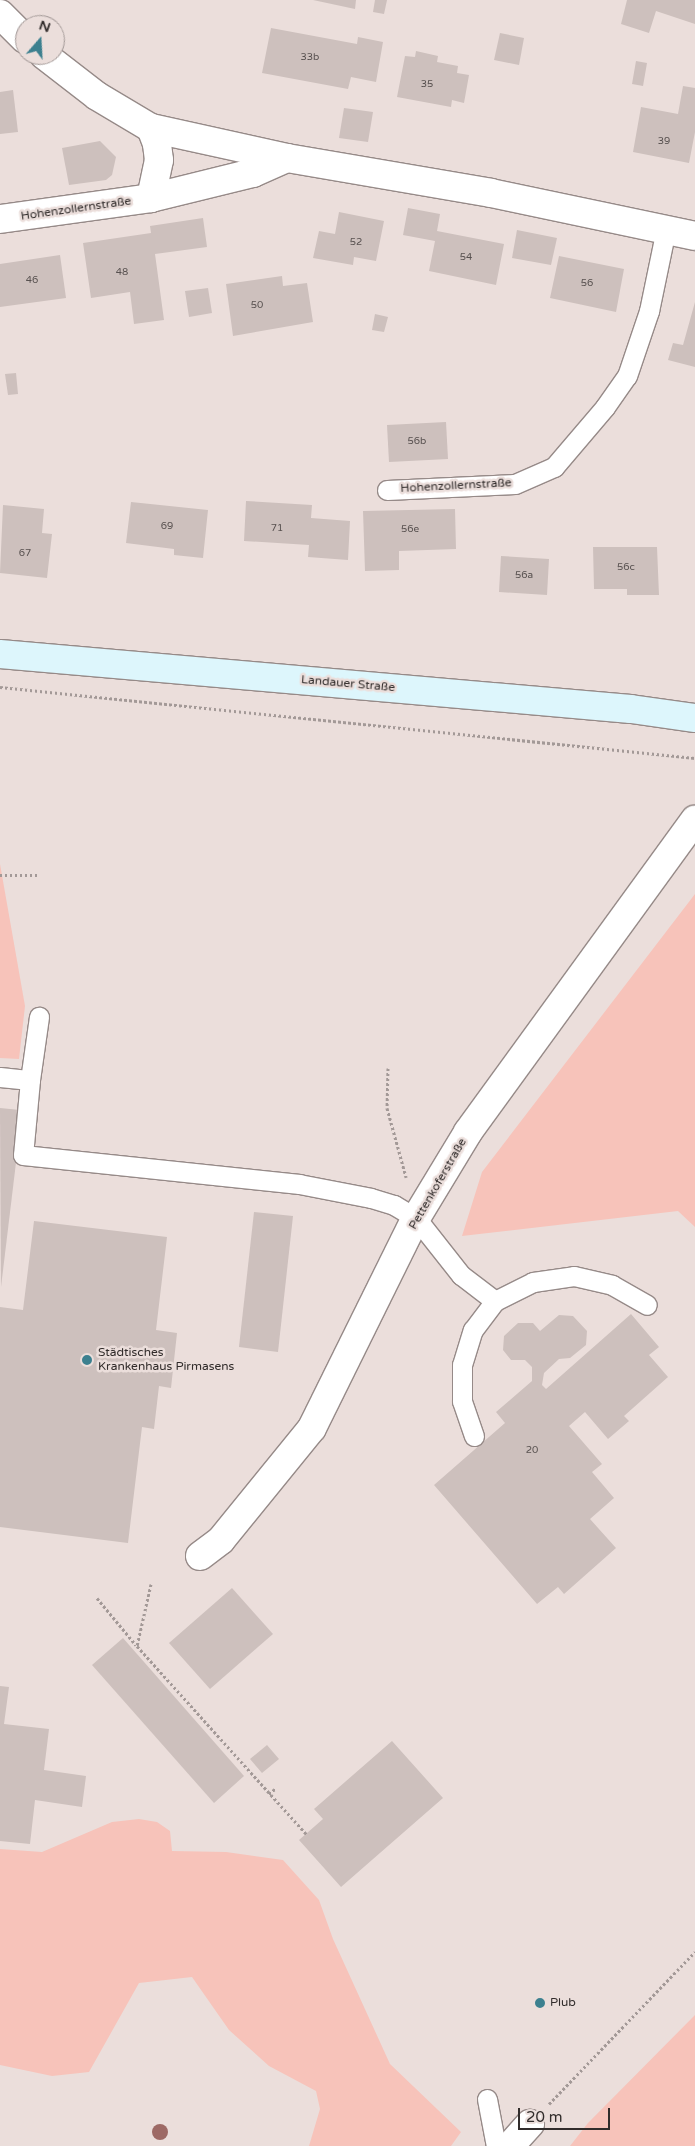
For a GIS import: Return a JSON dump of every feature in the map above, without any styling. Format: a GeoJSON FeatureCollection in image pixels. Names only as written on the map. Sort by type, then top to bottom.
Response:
{"type":"FeatureCollection","features":[{"type":"Feature","properties":{"kind":"main road","name":"Landauer Straße"},"geometry":{"type":"LineString","coordinates":[[0,654],[631,709],[695,718]]}},
{"type":"Feature","properties":{"kind":"street"},"geometry":{"type":"LineString","coordinates":[[0,14],[15,29]]}},
{"type":"Feature","properties":{"kind":"street"},"geometry":{"type":"LineString","coordinates":[[57,65],[97,96],[151,128],[287,158],[491,193],[695,236]]}},
{"type":"Feature","properties":{"kind":"street"},"geometry":{"type":"LineString","coordinates":[[151,128],[157,144],[159,160],[151,198]]}},
{"type":"Feature","properties":{"kind":"street","name":"Hohenzollernstraße"},"geometry":{"type":"LineString","coordinates":[[0,219],[151,198],[253,173],[287,158]]}},
{"type":"Feature","properties":{"kind":"street","name":"Pettenkoferstraße"},"geometry":{"type":"LineString","coordinates":[[200,1556],[220,1540],[312,1428],[416,1218],[468,1132],[695,820]]}},
{"type":"Feature","properties":{"kind":"street"},"geometry":{"type":"LineString","coordinates":[[510,2146],[530,2124]]}},
{"type":"Feature","properties":{"kind":"lane","name":"Hohenzollernstraße"},"geometry":{"type":"LineString","coordinates":[[386,490],[515,484],[554,467],[606,407],[627,376],[649,312],[666,230]]}},
{"type":"Feature","properties":{"kind":"lane"},"geometry":{"type":"LineString","coordinates":[[39,1017],[30,1080],[23,1155],[299,1184],[371,1198],[394,1205],[416,1218],[461,1275],[496,1301]]}},
{"type":"Feature","properties":{"kind":"lane"},"geometry":{"type":"LineString","coordinates":[[0,1077],[30,1080]]}},
{"type":"Feature","properties":{"kind":"lane"},"geometry":{"type":"LineString","coordinates":[[474,1436],[462,1402],[462,1365],[472,1330],[496,1301],[533,1282],[574,1276],[612,1285],[647,1305]]}},
{"type":"Feature","properties":{"kind":"lane"},"geometry":{"type":"LineString","coordinates":[[487,2099],[496,2146]]}},
{"type":"Feature","properties":{"kind":"path"},"geometry":{"type":"LineString","coordinates":[[0,687],[695,758]]}},
{"type":"Feature","properties":{"kind":"path"},"geometry":{"type":"LineString","coordinates":[[0,875],[37,875]]}},
{"type":"Feature","properties":{"kind":"path"},"geometry":{"type":"LineString","coordinates":[[388,1068],[387,1108],[416,1218]]}},
{"type":"Feature","properties":{"kind":"path"},"geometry":{"type":"LineString","coordinates":[[137,1646],[151,1584]]}},
{"type":"Feature","properties":{"kind":"path"},"geometry":{"type":"LineString","coordinates":[[96,1598],[306,1834]]}},
{"type":"Feature","properties":{"kind":"path"},"geometry":{"type":"LineString","coordinates":[[269,1794],[276,1788]]}},
{"type":"Feature","properties":{"kind":"path"},"geometry":{"type":"LineString","coordinates":[[530,2124],[695,1952]]}},
{"type":"Feature","properties":{"kind":"shaded area"},"geometry":{"type":"Polygon","coordinates":[[[0,864],[25,1006],[19,1059],[0,1058],[0,864]]]}},
{"type":"Feature","properties":{"kind":"shaded area"},"geometry":{"type":"Polygon","coordinates":[[[695,894],[695,1227],[678,1211],[462,1236],[482,1172],[695,894]]]}},
{"type":"Feature","properties":{"kind":"shaded area"},"geometry":{"type":"Polygon","coordinates":[[[139,1819],[157,1822],[170,1831],[172,1851],[226,1852],[283,1860],[319,1900],[333,1939],[390,2064],[461,2132],[451,2146],[309,2146],[320,2109],[316,2091],[269,2066],[229,2030],[192,1977],[139,1983],[89,2072],[52,2076],[0,2065],[0,1849],[42,1852],[112,1822],[139,1819]]]}},
{"type":"Feature","properties":{"kind":"shaded area"},"geometry":{"type":"Polygon","coordinates":[[[695,2015],[695,2146],[570,2146],[588,2123],[695,2015]]]}},
{"type":"Feature","properties":{"kind":"building"},"geometry":{"type":"Polygon","coordinates":[[[313,0],[356,0],[355,9],[313,0]]]}},
{"type":"Feature","properties":{"kind":"building"},"geometry":{"type":"Polygon","coordinates":[[[375,0],[387,0],[384,14],[373,12],[375,0]]]}},
{"type":"Feature","properties":{"kind":"building"},"geometry":{"type":"Polygon","coordinates":[[[627,0],[695,0],[695,24],[656,11],[649,33],[621,24],[627,0]]]}},
{"type":"Feature","properties":{"kind":"building"},"geometry":{"type":"Polygon","coordinates":[[[271,28],[357,44],[358,37],[383,42],[376,82],[351,77],[348,89],[262,73],[271,28]]]}},
{"type":"Feature","properties":{"kind":"building"},"geometry":{"type":"Polygon","coordinates":[[[500,33],[524,38],[519,65],[494,60],[500,33]]]}},
{"type":"Feature","properties":{"kind":"building"},"geometry":{"type":"Polygon","coordinates":[[[416,51],[438,56],[437,62],[458,66],[457,73],[469,75],[464,103],[452,100],[451,107],[397,97],[405,56],[415,57],[416,51]]]}},
{"type":"Feature","properties":{"kind":"building"},"geometry":{"type":"Polygon","coordinates":[[[636,61],[647,63],[643,86],[632,84],[636,61]]]}},
{"type":"Feature","properties":{"kind":"building"},"geometry":{"type":"Polygon","coordinates":[[[683,86],[695,88],[695,132],[689,163],[633,152],[641,107],[678,114],[683,86]]]}},
{"type":"Feature","properties":{"kind":"building"},"geometry":{"type":"Polygon","coordinates":[[[13,90],[18,132],[0,134],[0,92],[13,90]]]}},
{"type":"Feature","properties":{"kind":"building"},"geometry":{"type":"Polygon","coordinates":[[[344,108],[373,112],[368,142],[339,138],[344,108]]]}},
{"type":"Feature","properties":{"kind":"building"},"geometry":{"type":"Polygon","coordinates":[[[100,141],[116,157],[112,175],[106,180],[69,185],[62,148],[100,141]]]}},
{"type":"Feature","properties":{"kind":"building"},"geometry":{"type":"Polygon","coordinates":[[[408,208],[440,214],[437,231],[504,244],[496,285],[429,271],[435,241],[403,235],[408,208]]]}},
{"type":"Feature","properties":{"kind":"building"},"geometry":{"type":"Polygon","coordinates":[[[339,212],[384,221],[376,261],[354,257],[353,265],[313,258],[319,231],[335,234],[339,212]]]}},
{"type":"Feature","properties":{"kind":"building"},"geometry":{"type":"Polygon","coordinates":[[[203,218],[207,247],[155,254],[164,320],[134,324],[130,292],[91,298],[83,243],[151,233],[150,226],[203,218]]]}},
{"type":"Feature","properties":{"kind":"building"},"geometry":{"type":"Polygon","coordinates":[[[517,230],[557,238],[551,265],[512,258],[517,230]]]}},
{"type":"Feature","properties":{"kind":"building"},"geometry":{"type":"Polygon","coordinates":[[[60,255],[66,298],[0,307],[0,264],[60,255]]]}},
{"type":"Feature","properties":{"kind":"building"},"geometry":{"type":"Polygon","coordinates":[[[559,256],[624,269],[616,312],[550,298],[559,256]]]}},
{"type":"Feature","properties":{"kind":"building"},"geometry":{"type":"Polygon","coordinates":[[[282,276],[283,286],[307,283],[313,322],[233,336],[226,284],[282,276]]]}},
{"type":"Feature","properties":{"kind":"building"},"geometry":{"type":"Polygon","coordinates":[[[208,288],[212,313],[189,317],[185,291],[208,288]]]}},
{"type":"Feature","properties":{"kind":"building"},"geometry":{"type":"Polygon","coordinates":[[[695,302],[695,367],[668,360],[673,343],[683,345],[695,302]]]}},
{"type":"Feature","properties":{"kind":"building"},"geometry":{"type":"Polygon","coordinates":[[[375,314],[388,317],[384,332],[372,330],[375,314]]]}},
{"type":"Feature","properties":{"kind":"building"},"geometry":{"type":"Polygon","coordinates":[[[16,373],[18,394],[8,395],[5,374],[16,373]]]}},
{"type":"Feature","properties":{"kind":"building"},"geometry":{"type":"Polygon","coordinates":[[[446,422],[448,459],[389,462],[387,425],[446,422]]]}},
{"type":"Feature","properties":{"kind":"building"},"geometry":{"type":"Polygon","coordinates":[[[246,501],[312,505],[311,518],[350,521],[348,560],[308,557],[309,545],[244,541],[246,501]]]}},
{"type":"Feature","properties":{"kind":"building"},"geometry":{"type":"Polygon","coordinates":[[[131,502],[208,510],[203,558],[174,555],[174,549],[126,543],[131,502]]]}},
{"type":"Feature","properties":{"kind":"building"},"geometry":{"type":"Polygon","coordinates":[[[3,505],[44,509],[42,533],[52,534],[47,578],[0,573],[3,505]]]}},
{"type":"Feature","properties":{"kind":"building"},"geometry":{"type":"Polygon","coordinates":[[[455,509],[456,549],[399,551],[399,570],[365,571],[363,511],[455,509]]]}},
{"type":"Feature","properties":{"kind":"building"},"geometry":{"type":"Polygon","coordinates":[[[593,547],[657,547],[659,595],[627,595],[627,589],[594,589],[593,547]]]}},
{"type":"Feature","properties":{"kind":"building"},"geometry":{"type":"Polygon","coordinates":[[[501,556],[549,559],[547,595],[499,592],[501,556]]]}},
{"type":"Feature","properties":{"kind":"building"},"geometry":{"type":"Polygon","coordinates":[[[0,1108],[20,1110],[21,1121],[1,1287],[0,1108]]]}},
{"type":"Feature","properties":{"kind":"building"},"geometry":{"type":"Polygon","coordinates":[[[254,1212],[293,1216],[278,1352],[239,1347],[254,1212]]]}},
{"type":"Feature","properties":{"kind":"building","name":"Städtisches Krankenhaus Pirmasens"},"geometry":{"type":"Polygon","coordinates":[[[34,1221],[167,1237],[156,1330],[177,1333],[171,1388],[159,1386],[154,1429],[142,1427],[128,1543],[0,1527],[0,1307],[23,1310],[34,1221]]]}},
{"type":"Feature","properties":{"kind":"building"},"geometry":{"type":"Polygon","coordinates":[[[631,1314],[659,1347],[649,1355],[668,1377],[624,1416],[629,1421],[608,1439],[585,1412],[569,1426],[602,1464],[592,1472],[614,1498],[590,1519],[616,1548],[564,1594],[558,1587],[537,1604],[434,1485],[505,1423],[496,1412],[532,1381],[532,1367],[525,1360],[511,1360],[503,1350],[504,1336],[518,1323],[533,1323],[540,1331],[559,1315],[573,1316],[587,1331],[586,1345],[570,1358],[559,1359],[544,1373],[542,1385],[546,1389],[631,1314]]]}},
{"type":"Feature","properties":{"kind":"building"},"geometry":{"type":"Polygon","coordinates":[[[232,1588],[273,1634],[210,1689],[169,1643],[232,1588]]]}},
{"type":"Feature","properties":{"kind":"building"},"geometry":{"type":"Polygon","coordinates":[[[123,1638],[244,1776],[214,1803],[92,1665],[123,1638]]]}},
{"type":"Feature","properties":{"kind":"building"},"geometry":{"type":"Polygon","coordinates":[[[0,1686],[9,1687],[4,1724],[49,1729],[44,1770],[86,1776],[82,1807],[35,1800],[30,1844],[0,1841],[0,1686]]]}},
{"type":"Feature","properties":{"kind":"building"},"geometry":{"type":"Polygon","coordinates":[[[392,1741],[443,1798],[341,1887],[299,1840],[323,1819],[314,1809],[392,1741]]]}},
{"type":"Feature","properties":{"kind":"building"},"geometry":{"type":"Polygon","coordinates":[[[267,1745],[279,1759],[262,1773],[250,1759],[267,1745]]]}},
{"type":"Feature","properties":{"kind":"place","name":"Städtisches Krankenhaus Pirmasens"},"geometry":{"type":"Point","coordinates":[87,1360]}},
{"type":"Feature","properties":{"kind":"place","name":"Plub"},"geometry":{"type":"Point","coordinates":[540,2003]}}]}
